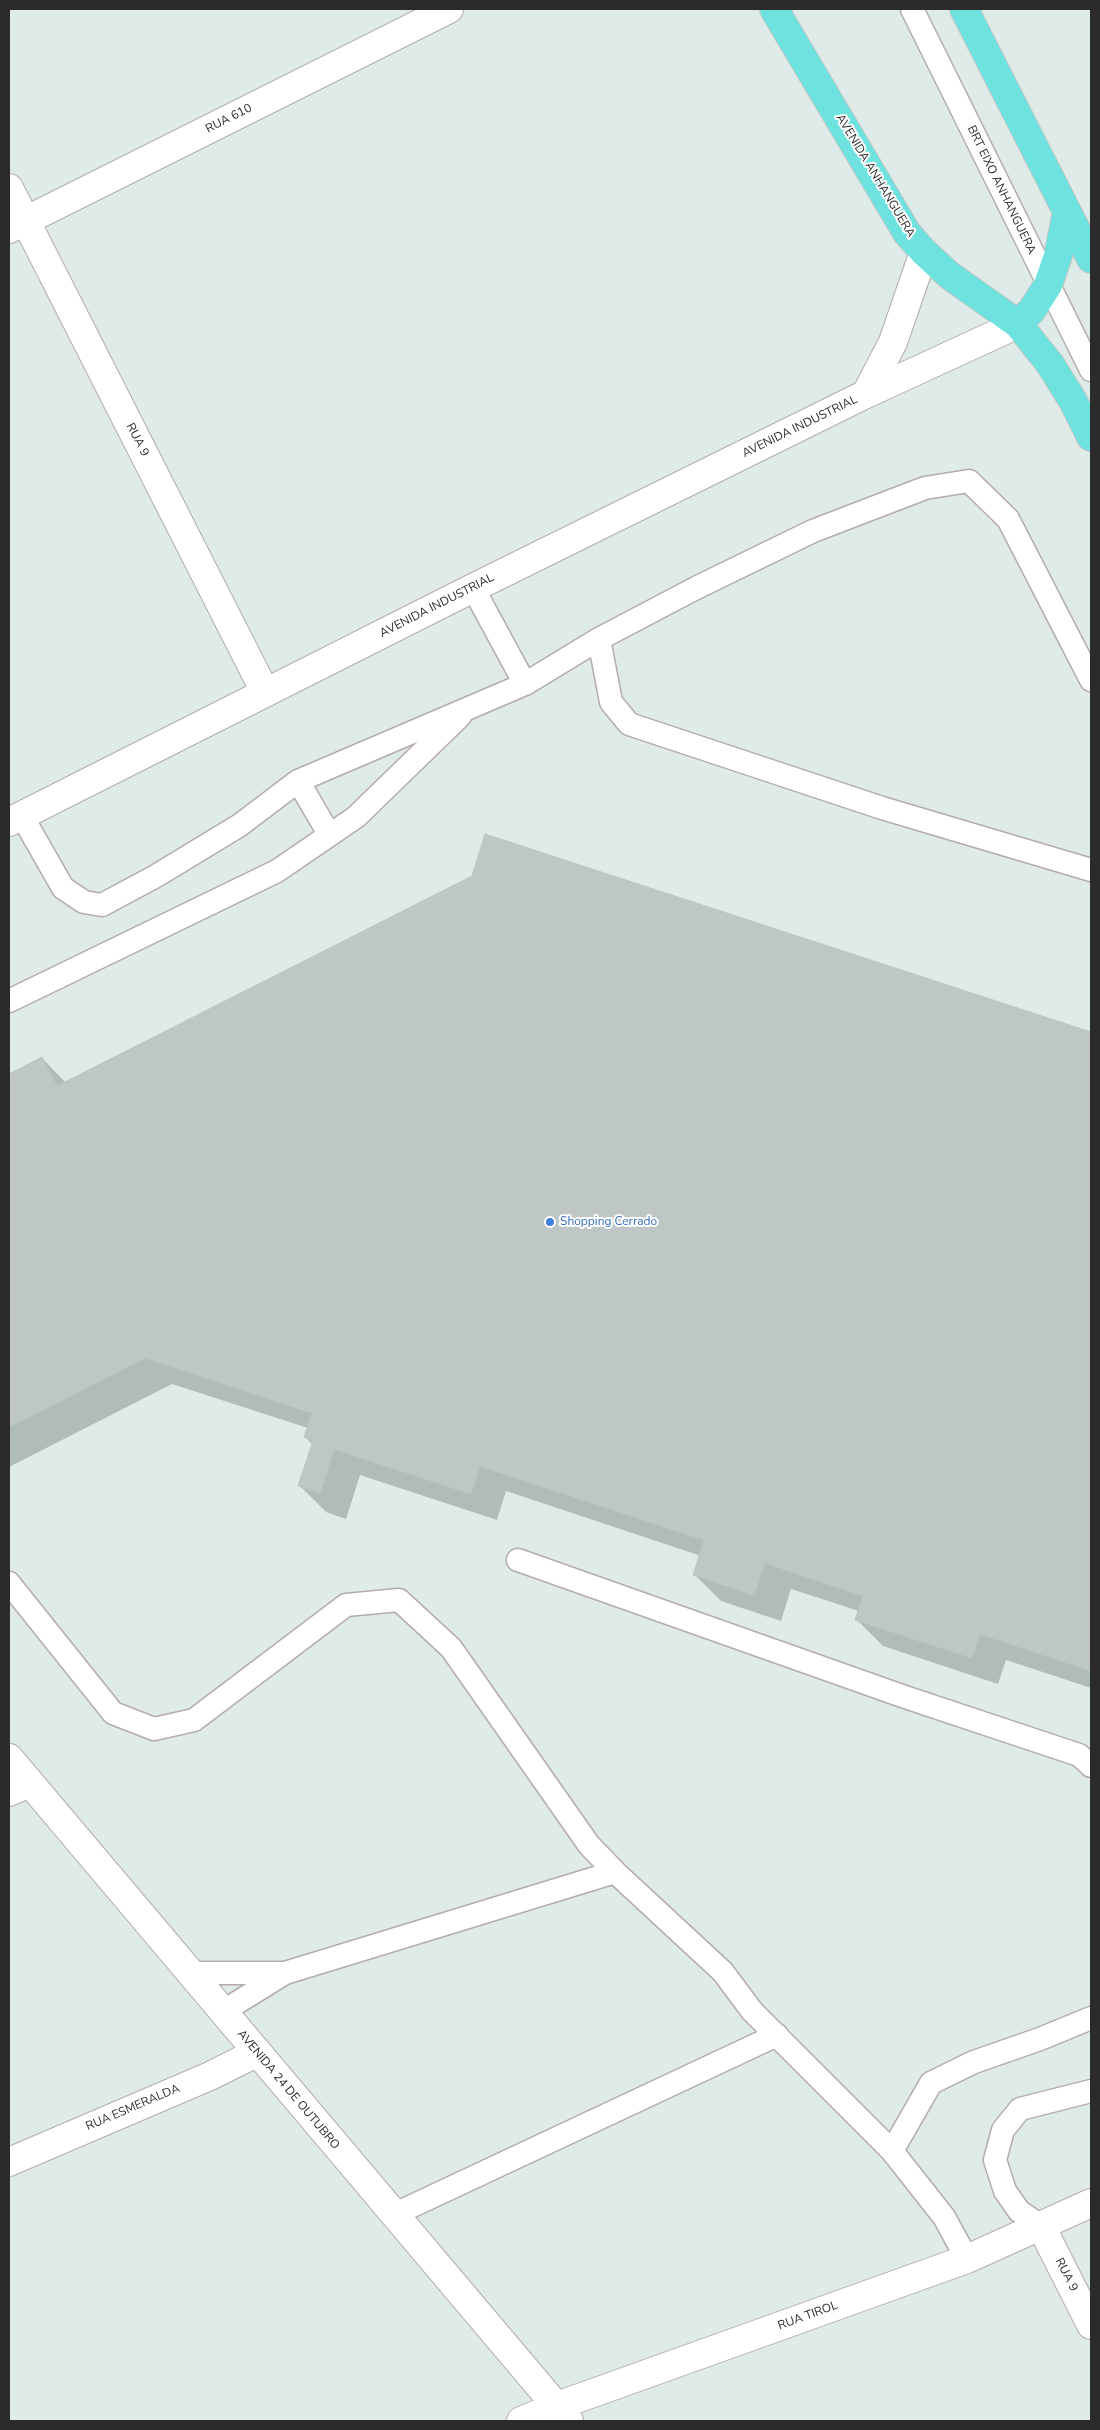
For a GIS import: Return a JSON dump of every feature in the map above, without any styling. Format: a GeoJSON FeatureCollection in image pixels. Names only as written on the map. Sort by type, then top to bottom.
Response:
{"type":"FeatureCollection","features":[{"type":"Feature","properties":{"kind":"main road","name":"AVENIDA ANHANGUERA"},"geometry":{"type":"LineString","coordinates":[[774,9],[907,233],[949,276],[1018,324],[1050,364],[1073,401],[1091,437]]}},
{"type":"Feature","properties":{"kind":"main road"},"geometry":{"type":"LineString","coordinates":[[964,9],[1091,259]]}},
{"type":"Feature","properties":{"kind":"main road"},"geometry":{"type":"LineString","coordinates":[[1018,324],[1032,310],[1048,285],[1058,256],[1067,212]]}},
{"type":"Feature","properties":{"kind":"street","name":"RUA 610"},"geometry":{"type":"LineString","coordinates":[[17,225],[450,9]]}},
{"type":"Feature","properties":{"kind":"street","name":"RUA 9"},"geometry":{"type":"LineString","coordinates":[[9,188],[17,225],[265,692]]}},
{"type":"Feature","properties":{"kind":"street","name":"AVENIDA INDUSTRIAL"},"geometry":{"type":"LineString","coordinates":[[866,394],[894,342],[924,252]]}},
{"type":"Feature","properties":{"kind":"street","name":"AVENIDA INDUSTRIAL"},"geometry":{"type":"LineString","coordinates":[[16,819],[473,588],[866,394],[1018,324]]}},
{"type":"Feature","properties":{"kind":"street","name":"AVENIDA 24 DE OUTUBRO"},"geometry":{"type":"LineString","coordinates":[[9,1758],[20,1788],[222,2012],[563,2414]]}},
{"type":"Feature","properties":{"kind":"street","name":"RUA ESMERALDA"},"geometry":{"type":"LineString","coordinates":[[9,2162],[210,2076],[256,2053]]}},
{"type":"Feature","properties":{"kind":"street","name":"RUA TIROL"},"geometry":{"type":"LineString","coordinates":[[521,2421],[563,2414],[967,2259],[1091,2203]]}},
{"type":"Feature","properties":{"kind":"street","name":"RUA 9"},"geometry":{"type":"LineString","coordinates":[[1041,2226],[1091,2324]]}},
{"type":"Feature","properties":{"kind":"lane","name":"BRT EIXO ANHANGUERA"},"geometry":{"type":"LineString","coordinates":[[912,9],[1091,370]]}},
{"type":"Feature","properties":{"kind":"lane"},"geometry":{"type":"LineString","coordinates":[[16,819],[63,888],[84,902],[102,905],[156,876],[240,825],[298,781],[525,684],[599,639],[813,530],[926,488],[969,481],[1008,519],[1091,680]]}},
{"type":"Feature","properties":{"kind":"lane"},"geometry":{"type":"LineString","coordinates":[[473,588],[525,684]]}},
{"type":"Feature","properties":{"kind":"lane"},"geometry":{"type":"LineString","coordinates":[[599,639],[610,702],[629,724],[882,808],[1091,870]]}},
{"type":"Feature","properties":{"kind":"lane"},"geometry":{"type":"LineString","coordinates":[[9,1001],[277,871],[356,817],[470,706]]}},
{"type":"Feature","properties":{"kind":"lane"},"geometry":{"type":"LineString","coordinates":[[298,781],[329,834]]}},
{"type":"Feature","properties":{"kind":"lane"},"geometry":{"type":"LineString","coordinates":[[518,1560],[905,1697],[1079,1754],[1091,1766]]}},
{"type":"Feature","properties":{"kind":"lane"},"geometry":{"type":"LineString","coordinates":[[9,1583],[113,1713],[154,1729],[194,1720],[346,1605],[399,1600],[451,1648],[589,1844],[615,1872],[722,1972],[752,2011],[892,2151],[944,2217],[967,2259]]}},
{"type":"Feature","properties":{"kind":"lane"},"geometry":{"type":"LineString","coordinates":[[222,2012],[285,1973],[615,1872]]}},
{"type":"Feature","properties":{"kind":"lane"},"geometry":{"type":"LineString","coordinates":[[188,1973],[285,1973]]}},
{"type":"Feature","properties":{"kind":"lane"},"geometry":{"type":"LineString","coordinates":[[892,2151],[931,2082],[974,2062],[1040,2039],[1091,2018]]}},
{"type":"Feature","properties":{"kind":"lane"},"geometry":{"type":"LineString","coordinates":[[393,2215],[777,2035]]}},
{"type":"Feature","properties":{"kind":"lane"},"geometry":{"type":"LineString","coordinates":[[1041,2226],[1018,2211],[1005,2191],[995,2160],[1004,2130],[1020,2109],[1091,2091]]}},
{"type":"Feature","properties":{"kind":"building","name":"Shopping Cerrado"},"geometry":{"type":"Polygon","coordinates":[[[485,834],[1091,1032],[1091,1671],[980,1634],[972,1658],[855,1620],[863,1596],[765,1563],[754,1595],[693,1575],[704,1540],[480,1466],[471,1494],[334,1449],[320,1493],[298,1486],[313,1441],[304,1437],[312,1413],[145,1358],[9,1427],[9,1074],[42,1057],[57,1086],[472,876],[485,834]]]}},
{"type":"Feature","properties":{"kind":"place","name":"Shopping Cerrado"},"geometry":{"type":"Point","coordinates":[550,1222]}}]}
